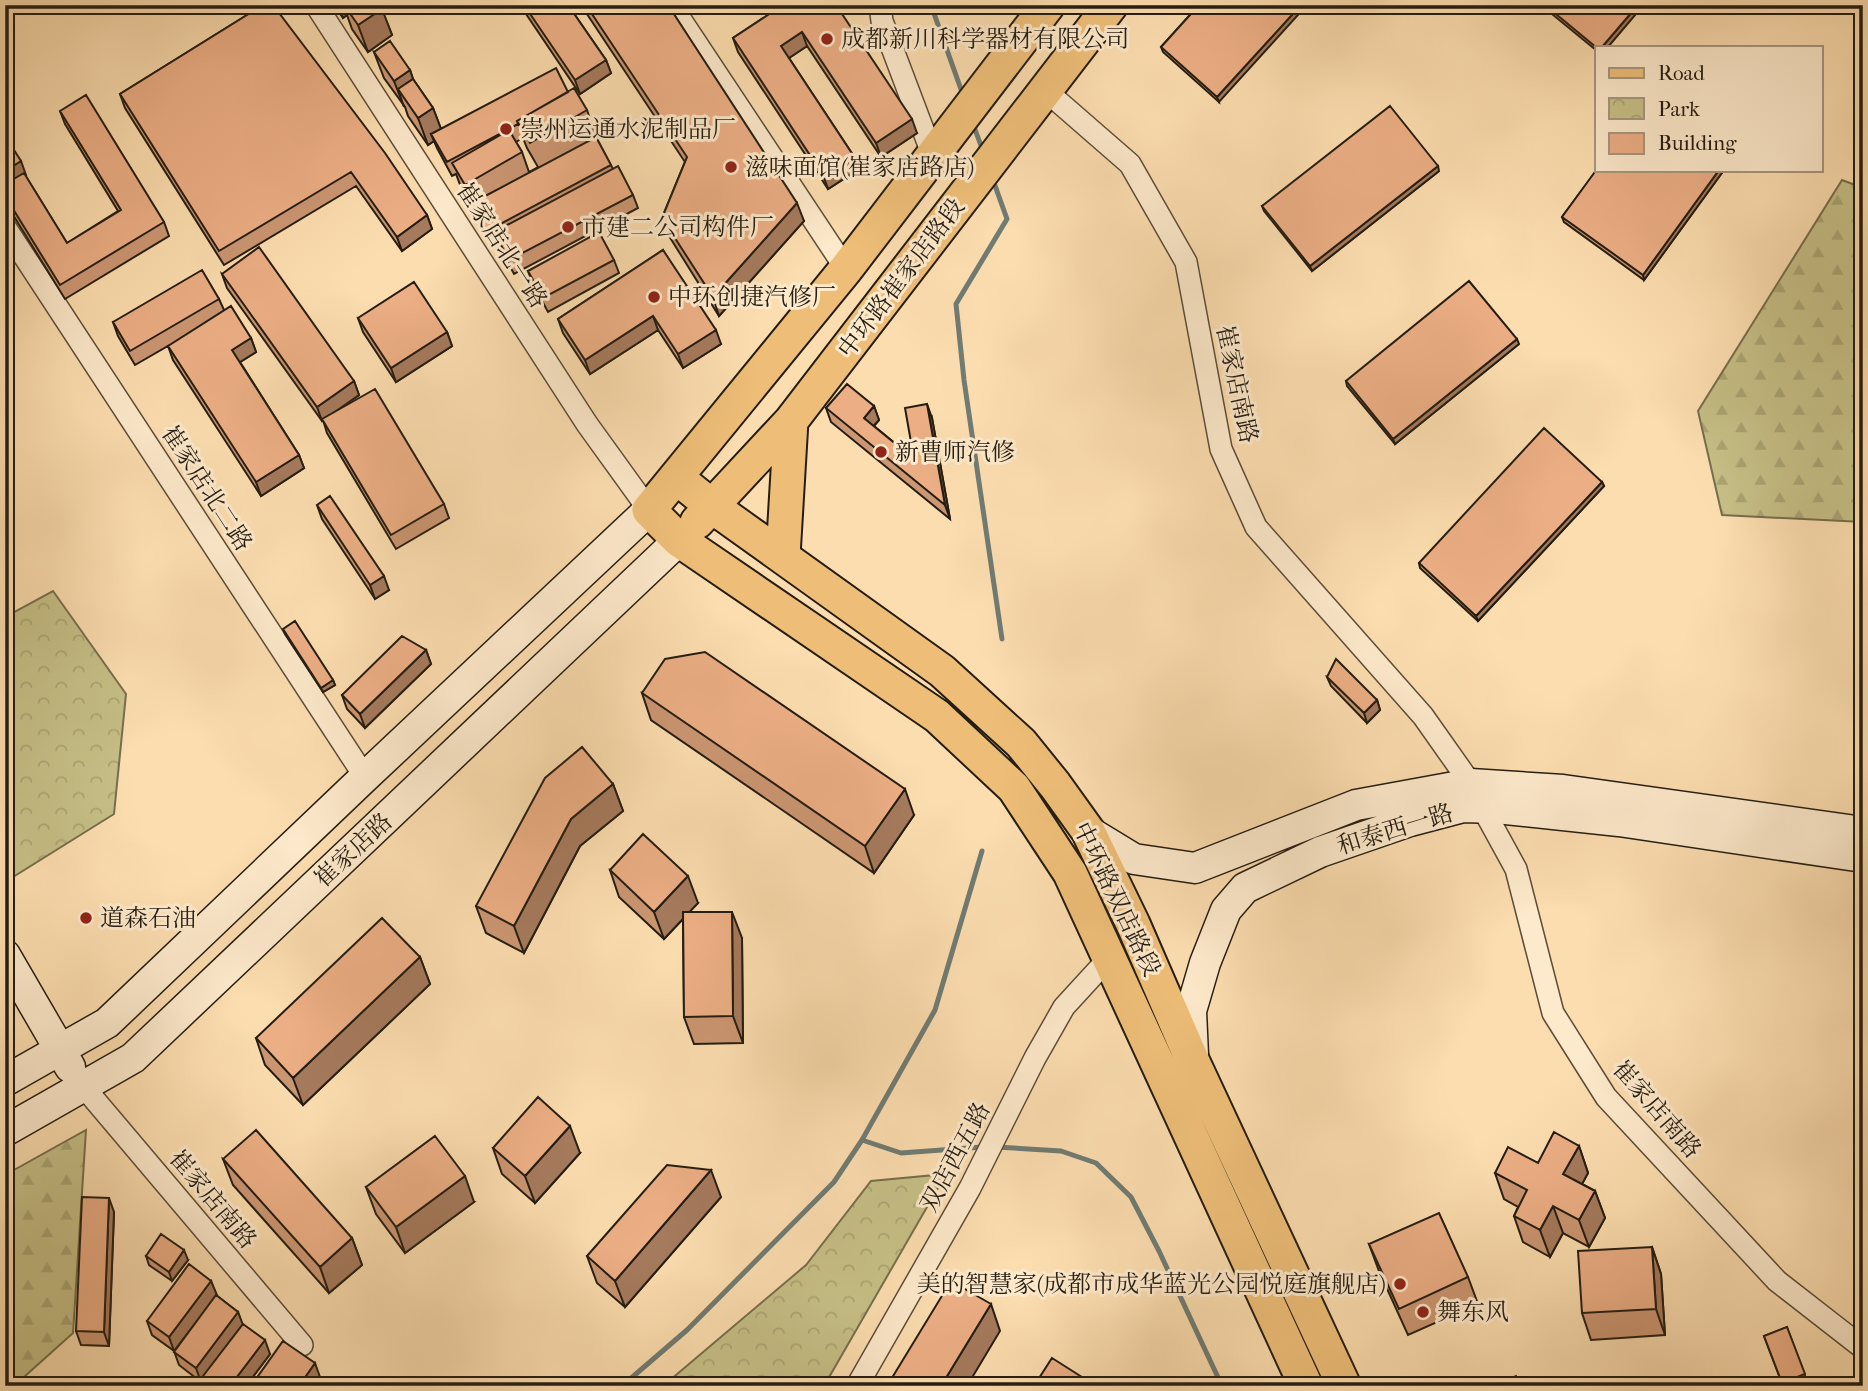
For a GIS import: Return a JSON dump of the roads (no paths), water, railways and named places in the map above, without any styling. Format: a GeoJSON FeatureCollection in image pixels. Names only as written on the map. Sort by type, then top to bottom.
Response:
{"type":"FeatureCollection","features":[{"type":"Feature","properties":{"kind":"main road","name":"中环路崔家店路段"},"geometry":{"type":"LineString","coordinates":[[649,510],[846,269],[1048,5]]}},
{"type":"Feature","properties":{"kind":"main road","name":"中环路崔家店路段"},"geometry":{"type":"LineString","coordinates":[[680,540],[791,421],[1111,5]]}},
{"type":"Feature","properties":{"kind":"main road"},"geometry":{"type":"LineString","coordinates":[[783,556],[791,421]]}},
{"type":"Feature","properties":{"kind":"main road","name":"中环路双店路段"},"geometry":{"type":"LineString","coordinates":[[676,477],[713,507],[942,671],[1021,743],[1055,785],[1088,831],[1133,924],[1193,1062],[1344,1386]]}},
{"type":"Feature","properties":{"kind":"main road","name":"中环路双店路段"},"geometry":{"type":"LineString","coordinates":[[649,510],[680,540],[937,716],[1014,788],[1070,873],[1306,1386]]}},
{"type":"Feature","properties":{"kind":"street","name":"崔家店北一路"},"geometry":{"type":"LineString","coordinates":[[316,5],[587,424],[649,510]]}},
{"type":"Feature","properties":{"kind":"street"},"geometry":{"type":"LineString","coordinates":[[671,5],[846,269]]}},
{"type":"Feature","properties":{"kind":"street"},"geometry":{"type":"LineString","coordinates":[[880,5],[882,21],[938,150]]}},
{"type":"Feature","properties":{"kind":"street","name":"崔家店南路"},"geometry":{"type":"LineString","coordinates":[[1045,90],[1130,164],[1186,262],[1221,449],[1256,527],[1423,716],[1477,796],[1516,869],[1553,1013],[1606,1097],[1777,1281],[1863,1348]]}},
{"type":"Feature","properties":{"kind":"street","name":"崔家店北二路"},"geometry":{"type":"LineString","coordinates":[[5,227],[365,777]]}},
{"type":"Feature","properties":{"kind":"street","name":"崔家店路"},"geometry":{"type":"LineString","coordinates":[[5,1081],[107,1023],[649,510]]}},
{"type":"Feature","properties":{"kind":"street","name":"崔家店路"},"geometry":{"type":"LineString","coordinates":[[5,1131],[133,1058],[680,540]]}},
{"type":"Feature","properties":{"kind":"street","name":"和泰西一路"},"geometry":{"type":"LineString","coordinates":[[1088,831],[1134,859],[1195,868],[1356,805],[1563,790],[1863,832]]}},
{"type":"Feature","properties":{"kind":"street","name":"和泰西一路"},"geometry":{"type":"LineString","coordinates":[[1193,1062],[1191,1011],[1205,963],[1226,911],[1245,888],[1320,852],[1410,821],[1462,807],[1477,796],[1619,821],[1863,857]]}},
{"type":"Feature","properties":{"kind":"street"},"geometry":{"type":"LineString","coordinates":[[5,955],[83,1086]]}},
{"type":"Feature","properties":{"kind":"street","name":"双店西五路"},"geometry":{"type":"LineString","coordinates":[[857,1386],[970,1188],[1035,1058],[1064,1007],[1108,959]]}},
{"type":"Feature","properties":{"kind":"street","name":"崔家店南路"},"geometry":{"type":"LineString","coordinates":[[83,1086],[302,1345]]}},
{"type":"Feature","properties":{"kind":"waterway"},"geometry":{"type":"LineString","coordinates":[[931,5],[963,95]]}},
{"type":"Feature","properties":{"kind":"waterway"},"geometry":{"type":"LineString","coordinates":[[973,124],[983,151]]}},
{"type":"Feature","properties":{"kind":"waterway"},"geometry":{"type":"LineString","coordinates":[[993,180],[1007,219],[956,304],[964,380],[1002,639]]}},
{"type":"Feature","properties":{"kind":"waterway"},"geometry":{"type":"LineString","coordinates":[[622,1386],[687,1330],[834,1182],[862,1140],[935,1010],[982,851]]}},
{"type":"Feature","properties":{"kind":"waterway"},"geometry":{"type":"LineString","coordinates":[[862,1140],[901,1153],[982,1147]]}},
{"type":"Feature","properties":{"kind":"waterway"},"geometry":{"type":"LineString","coordinates":[[996,1147],[1061,1151],[1096,1163],[1131,1197],[1222,1386]]}},
{"type":"Feature","properties":{"kind":"place","name":"成都新川科学器材有限公司"},"geometry":{"type":"Point","coordinates":[827,39]}},
{"type":"Feature","properties":{"kind":"place","name":"崇州运通水泥制品厂"},"geometry":{"type":"Point","coordinates":[506,129]}},
{"type":"Feature","properties":{"kind":"place","name":"滋味面馆(崔家店路店)"},"geometry":{"type":"Point","coordinates":[731,167]}},
{"type":"Feature","properties":{"kind":"place","name":"市建二公司构件厂"},"geometry":{"type":"Point","coordinates":[568,227]}},
{"type":"Feature","properties":{"kind":"place","name":"中环创捷汽修厂"},"geometry":{"type":"Point","coordinates":[654,297]}},
{"type":"Feature","properties":{"kind":"place","name":"新曹师汽修"},"geometry":{"type":"Point","coordinates":[881,452]}},
{"type":"Feature","properties":{"kind":"place","name":"道森石油"},"geometry":{"type":"Point","coordinates":[86,918]}},
{"type":"Feature","properties":{"kind":"place","name":"美的智慧家(成都市成华蓝光公园悦庭旗舰店)"},"geometry":{"type":"Point","coordinates":[1400,1284]}},
{"type":"Feature","properties":{"kind":"place","name":"舞东风"},"geometry":{"type":"Point","coordinates":[1423,1312]}}]}
